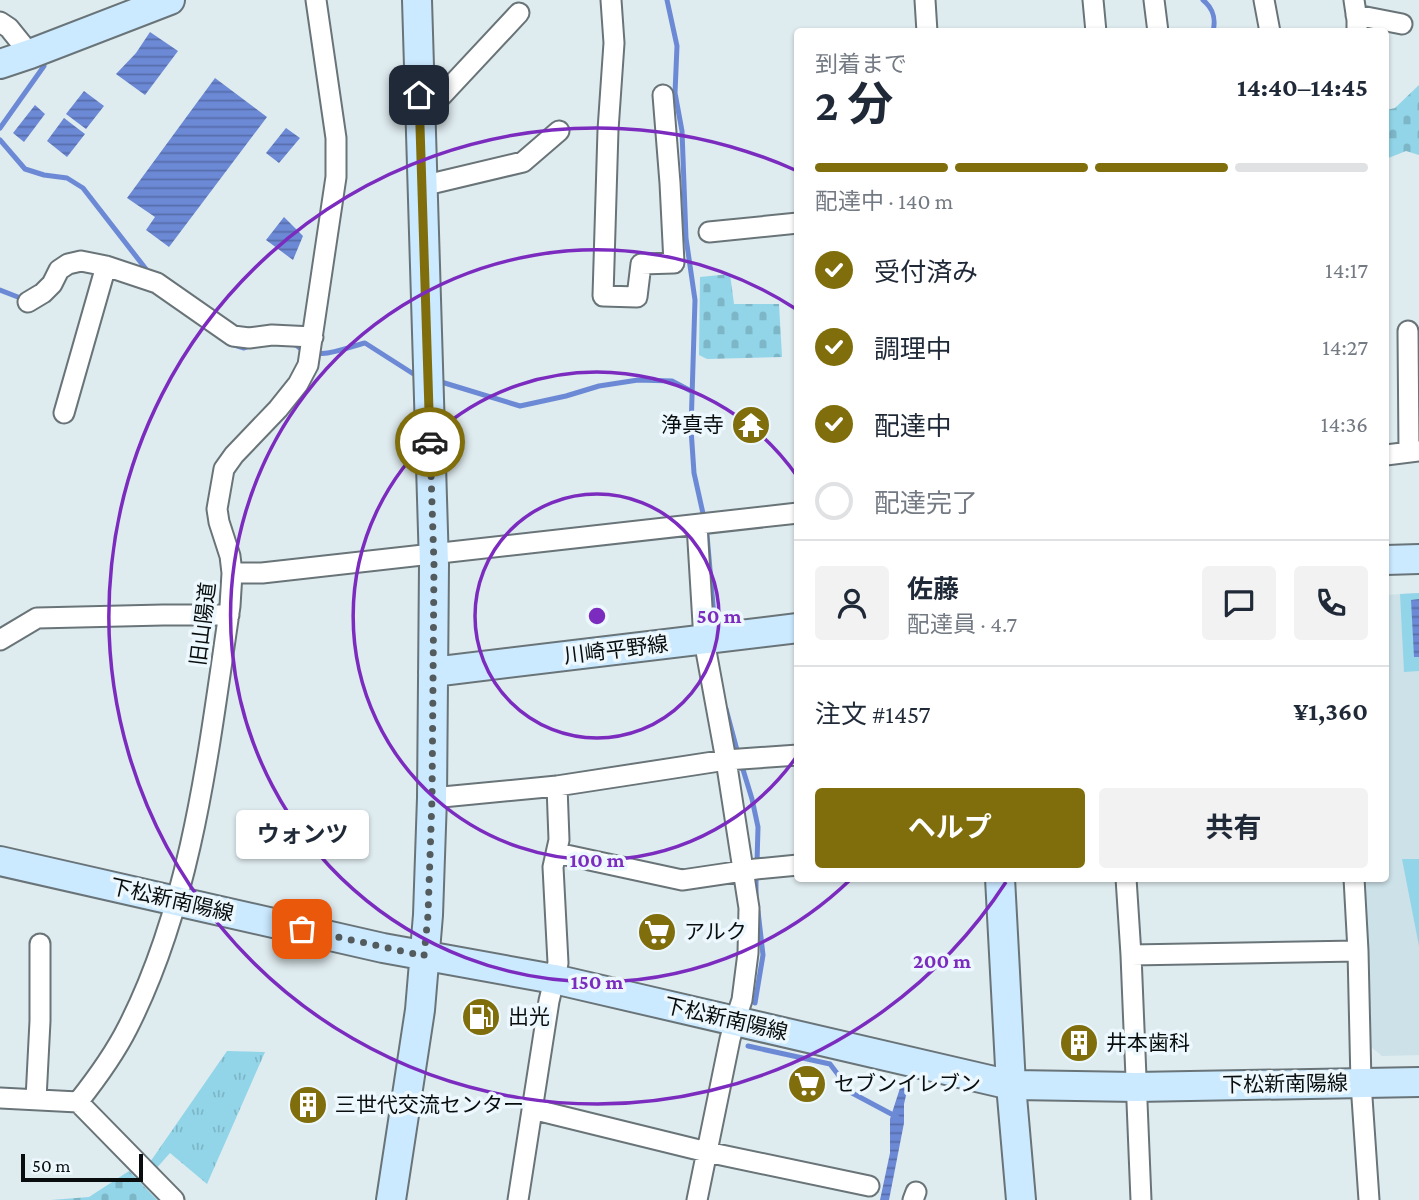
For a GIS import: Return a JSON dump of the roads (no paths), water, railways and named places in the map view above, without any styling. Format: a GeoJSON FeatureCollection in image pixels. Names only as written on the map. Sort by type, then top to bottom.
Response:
{"type":"FeatureCollection","features":[{"type":"Feature","properties":{"kind":"street"},"geometry":{"type":"LineString","coordinates":[[0,64],[170,0]]}},
{"type":"Feature","properties":{"kind":"street"},"geometry":{"type":"LineString","coordinates":[[232,573],[217,509],[224,469],[298,384],[307,365],[313,337],[336,177],[336,138],[316,0]]}},
{"type":"Feature","properties":{"kind":"street"},"geometry":{"type":"LineString","coordinates":[[391,1200],[420,1010],[428,915],[432,798],[433,554],[417,0]]}},
{"type":"Feature","properties":{"kind":"street"},"geometry":{"type":"LineString","coordinates":[[611,0],[614,43],[608,130],[603,296],[637,297],[641,264],[674,263],[663,95]]}},
{"type":"Feature","properties":{"kind":"street"},"geometry":{"type":"LineString","coordinates":[[925,0],[927,28]]}},
{"type":"Feature","properties":{"kind":"street"},"geometry":{"type":"LineString","coordinates":[[1093,0],[1096,28]]}},
{"type":"Feature","properties":{"kind":"street"},"geometry":{"type":"LineString","coordinates":[[1154,0],[1158,28]]}},
{"type":"Feature","properties":{"kind":"street"},"geometry":{"type":"LineString","coordinates":[[1264,0],[1269,28]]}},
{"type":"Feature","properties":{"kind":"street"},"geometry":{"type":"LineString","coordinates":[[419,119],[519,13]]}},
{"type":"Feature","properties":{"kind":"street"},"geometry":{"type":"LineString","coordinates":[[1356,16],[1402,24]]}},
{"type":"Feature","properties":{"kind":"street"},"geometry":{"type":"LineString","coordinates":[[0,22],[9,28],[30,54]]}},
{"type":"Feature","properties":{"kind":"street"},"geometry":{"type":"LineString","coordinates":[[422,186],[523,162],[559,131]]}},
{"type":"Feature","properties":{"kind":"street"},"geometry":{"type":"LineString","coordinates":[[709,232],[794,223]]}},
{"type":"Feature","properties":{"kind":"street"},"geometry":{"type":"LineString","coordinates":[[27,302],[52,284],[59,270],[68,264],[81,261],[106,265],[157,283],[233,336],[313,337]]}},
{"type":"Feature","properties":{"kind":"street"},"geometry":{"type":"LineString","coordinates":[[64,413],[106,265]]}},
{"type":"Feature","properties":{"kind":"street"},"geometry":{"type":"LineString","coordinates":[[1389,455],[1414,452],[1408,331]]}},
{"type":"Feature","properties":{"kind":"street","name":"旧山陽道"},"geometry":{"type":"LineString","coordinates":[[78,1102],[105,1068],[128,1027],[164,944],[198,810],[229,615],[232,573],[262,573],[794,513]]}},
{"type":"Feature","properties":{"kind":"street"},"geometry":{"type":"LineString","coordinates":[[697,525],[704,640],[750,871],[748,953],[742,1000],[735,1021],[697,1200]]}},
{"type":"Feature","properties":{"kind":"street"},"geometry":{"type":"LineString","coordinates":[[1389,560],[1419,559]]}},
{"type":"Feature","properties":{"kind":"street"},"geometry":{"type":"LineString","coordinates":[[0,640],[37,618],[229,615]]}},
{"type":"Feature","properties":{"kind":"street","name":"川崎平野線"},"geometry":{"type":"LineString","coordinates":[[433,672],[794,629]]}},
{"type":"Feature","properties":{"kind":"street"},"geometry":{"type":"LineString","coordinates":[[432,798],[557,786],[726,760],[794,755]]}},
{"type":"Feature","properties":{"kind":"street"},"geometry":{"type":"LineString","coordinates":[[518,1200],[558,962],[553,867],[559,840],[557,786]]}},
{"type":"Feature","properties":{"kind":"street"},"geometry":{"type":"LineString","coordinates":[[557,853],[681,880],[794,866]]}},
{"type":"Feature","properties":{"kind":"street","name":"下松新南陽線"},"geometry":{"type":"LineString","coordinates":[[0,861],[424,956],[554,979],[1011,1085],[1136,1087],[1419,1082]]}},
{"type":"Feature","properties":{"kind":"street"},"geometry":{"type":"LineString","coordinates":[[1000,882],[1011,1085],[1021,1200]]}},
{"type":"Feature","properties":{"kind":"street"},"geometry":{"type":"LineString","coordinates":[[1126,882],[1141,1200]]}},
{"type":"Feature","properties":{"kind":"street"},"geometry":{"type":"LineString","coordinates":[[1354,882],[1359,951],[1361,1083],[1369,1200]]}},
{"type":"Feature","properties":{"kind":"street"},"geometry":{"type":"LineString","coordinates":[[36,1099],[40,944]]}},
{"type":"Feature","properties":{"kind":"street"},"geometry":{"type":"LineString","coordinates":[[1131,955],[1359,951]]}},
{"type":"Feature","properties":{"kind":"street"},"geometry":{"type":"LineString","coordinates":[[0,1098],[78,1102],[174,1200]]}},
{"type":"Feature","properties":{"kind":"street"},"geometry":{"type":"LineString","coordinates":[[532,1109],[706,1152],[869,1186]]}},
{"type":"Feature","properties":{"kind":"water"},"geometry":{"type":"Polygon","coordinates":[[[150,32],[178,51],[145,95],[116,74],[136,53],[150,32]]]}},
{"type":"Feature","properties":{"kind":"water"},"geometry":{"type":"Polygon","coordinates":[[[215,78],[267,117],[169,247],[146,230],[155,217],[127,198],[215,78]]]}},
{"type":"Feature","properties":{"kind":"water"},"geometry":{"type":"Polygon","coordinates":[[[84,91],[104,106],[86,129],[66,114],[84,91]]]}},
{"type":"Feature","properties":{"kind":"water"},"geometry":{"type":"Polygon","coordinates":[[[35,105],[45,114],[24,142],[13,133],[35,105]]]}},
{"type":"Feature","properties":{"kind":"water"},"geometry":{"type":"Polygon","coordinates":[[[64,118],[85,134],[67,157],[47,141],[64,118]]]}},
{"type":"Feature","properties":{"kind":"water"},"geometry":{"type":"Polygon","coordinates":[[[286,128],[300,138],[279,163],[266,153],[286,128]]]}},
{"type":"Feature","properties":{"kind":"water"},"geometry":{"type":"Polygon","coordinates":[[[284,217],[303,236],[293,260],[266,240],[284,217]]]}},
{"type":"Feature","properties":{"kind":"water"},"geometry":{"type":"Polygon","coordinates":[[[1419,599],[1419,657],[1414,657],[1411,600],[1419,599]]]}},
{"type":"Feature","properties":{"kind":"water"},"geometry":{"type":"Polygon","coordinates":[[[901,1085],[908,1087],[904,1123],[889,1200],[880,1200],[890,1153],[890,1119],[901,1085]]]}},
{"type":"Feature","properties":{"kind":"waterway"},"geometry":{"type":"LineString","coordinates":[[667,0],[677,46],[675,93],[682,131],[686,238],[695,300],[691,429],[694,473],[704,518]]}},
{"type":"Feature","properties":{"kind":"waterway"},"geometry":{"type":"LineString","coordinates":[[1203,0],[1213,14],[1213,28]]}},
{"type":"Feature","properties":{"kind":"waterway"},"geometry":{"type":"LineString","coordinates":[[0,128],[44,66]]}},
{"type":"Feature","properties":{"kind":"waterway"},"geometry":{"type":"LineString","coordinates":[[0,140],[25,169],[67,178],[83,188],[149,273]]}},
{"type":"Feature","properties":{"kind":"waterway"},"geometry":{"type":"LineString","coordinates":[[0,290],[23,299]]}},
{"type":"Feature","properties":{"kind":"waterway"},"geometry":{"type":"LineString","coordinates":[[228,343],[244,348],[249,346]]}},
{"type":"Feature","properties":{"kind":"waterway"},"geometry":{"type":"LineString","coordinates":[[291,344],[320,354],[365,343],[419,375]]}},
{"type":"Feature","properties":{"kind":"waterway"},"geometry":{"type":"LineString","coordinates":[[438,381],[520,406],[599,386],[638,380],[672,381],[691,391]]}},
{"type":"Feature","properties":{"kind":"waterway"},"geometry":{"type":"LineString","coordinates":[[707,535],[714,616]]}},
{"type":"Feature","properties":{"kind":"waterway"},"geometry":{"type":"LineString","coordinates":[[726,709],[738,754]]}},
{"type":"Feature","properties":{"kind":"waterway"},"geometry":{"type":"LineString","coordinates":[[741,763],[758,827],[757,863]]}},
{"type":"Feature","properties":{"kind":"waterway"},"geometry":{"type":"LineString","coordinates":[[756,873],[756,895]]}},
{"type":"Feature","properties":{"kind":"waterway"},"geometry":{"type":"LineString","coordinates":[[755,1003],[763,955],[758,911]]}},
{"type":"Feature","properties":{"kind":"waterway"},"geometry":{"type":"LineString","coordinates":[[748,1046],[830,1064],[852,1093],[897,1117]]}},
{"type":"Feature","properties":{"kind":"place","name":"浄真寺"},"geometry":{"type":"Point","coordinates":[751,425]}},
{"type":"Feature","properties":{"kind":"place","name":"ウォンツ"},"geometry":{"type":"Point","coordinates":[302,929]}},
{"type":"Feature","properties":{"kind":"place","name":"アルク"},"geometry":{"type":"Point","coordinates":[657,932]}},
{"type":"Feature","properties":{"kind":"place","name":"出光"},"geometry":{"type":"Point","coordinates":[481,1017]}},
{"type":"Feature","properties":{"kind":"place","name":"井本歯科"},"geometry":{"type":"Point","coordinates":[1079,1043]}},
{"type":"Feature","properties":{"kind":"place","name":"セブンイレブン"},"geometry":{"type":"Point","coordinates":[807,1084]}},
{"type":"Feature","properties":{"kind":"place","name":"三世代交流センター"},"geometry":{"type":"Point","coordinates":[308,1105]}}]}
